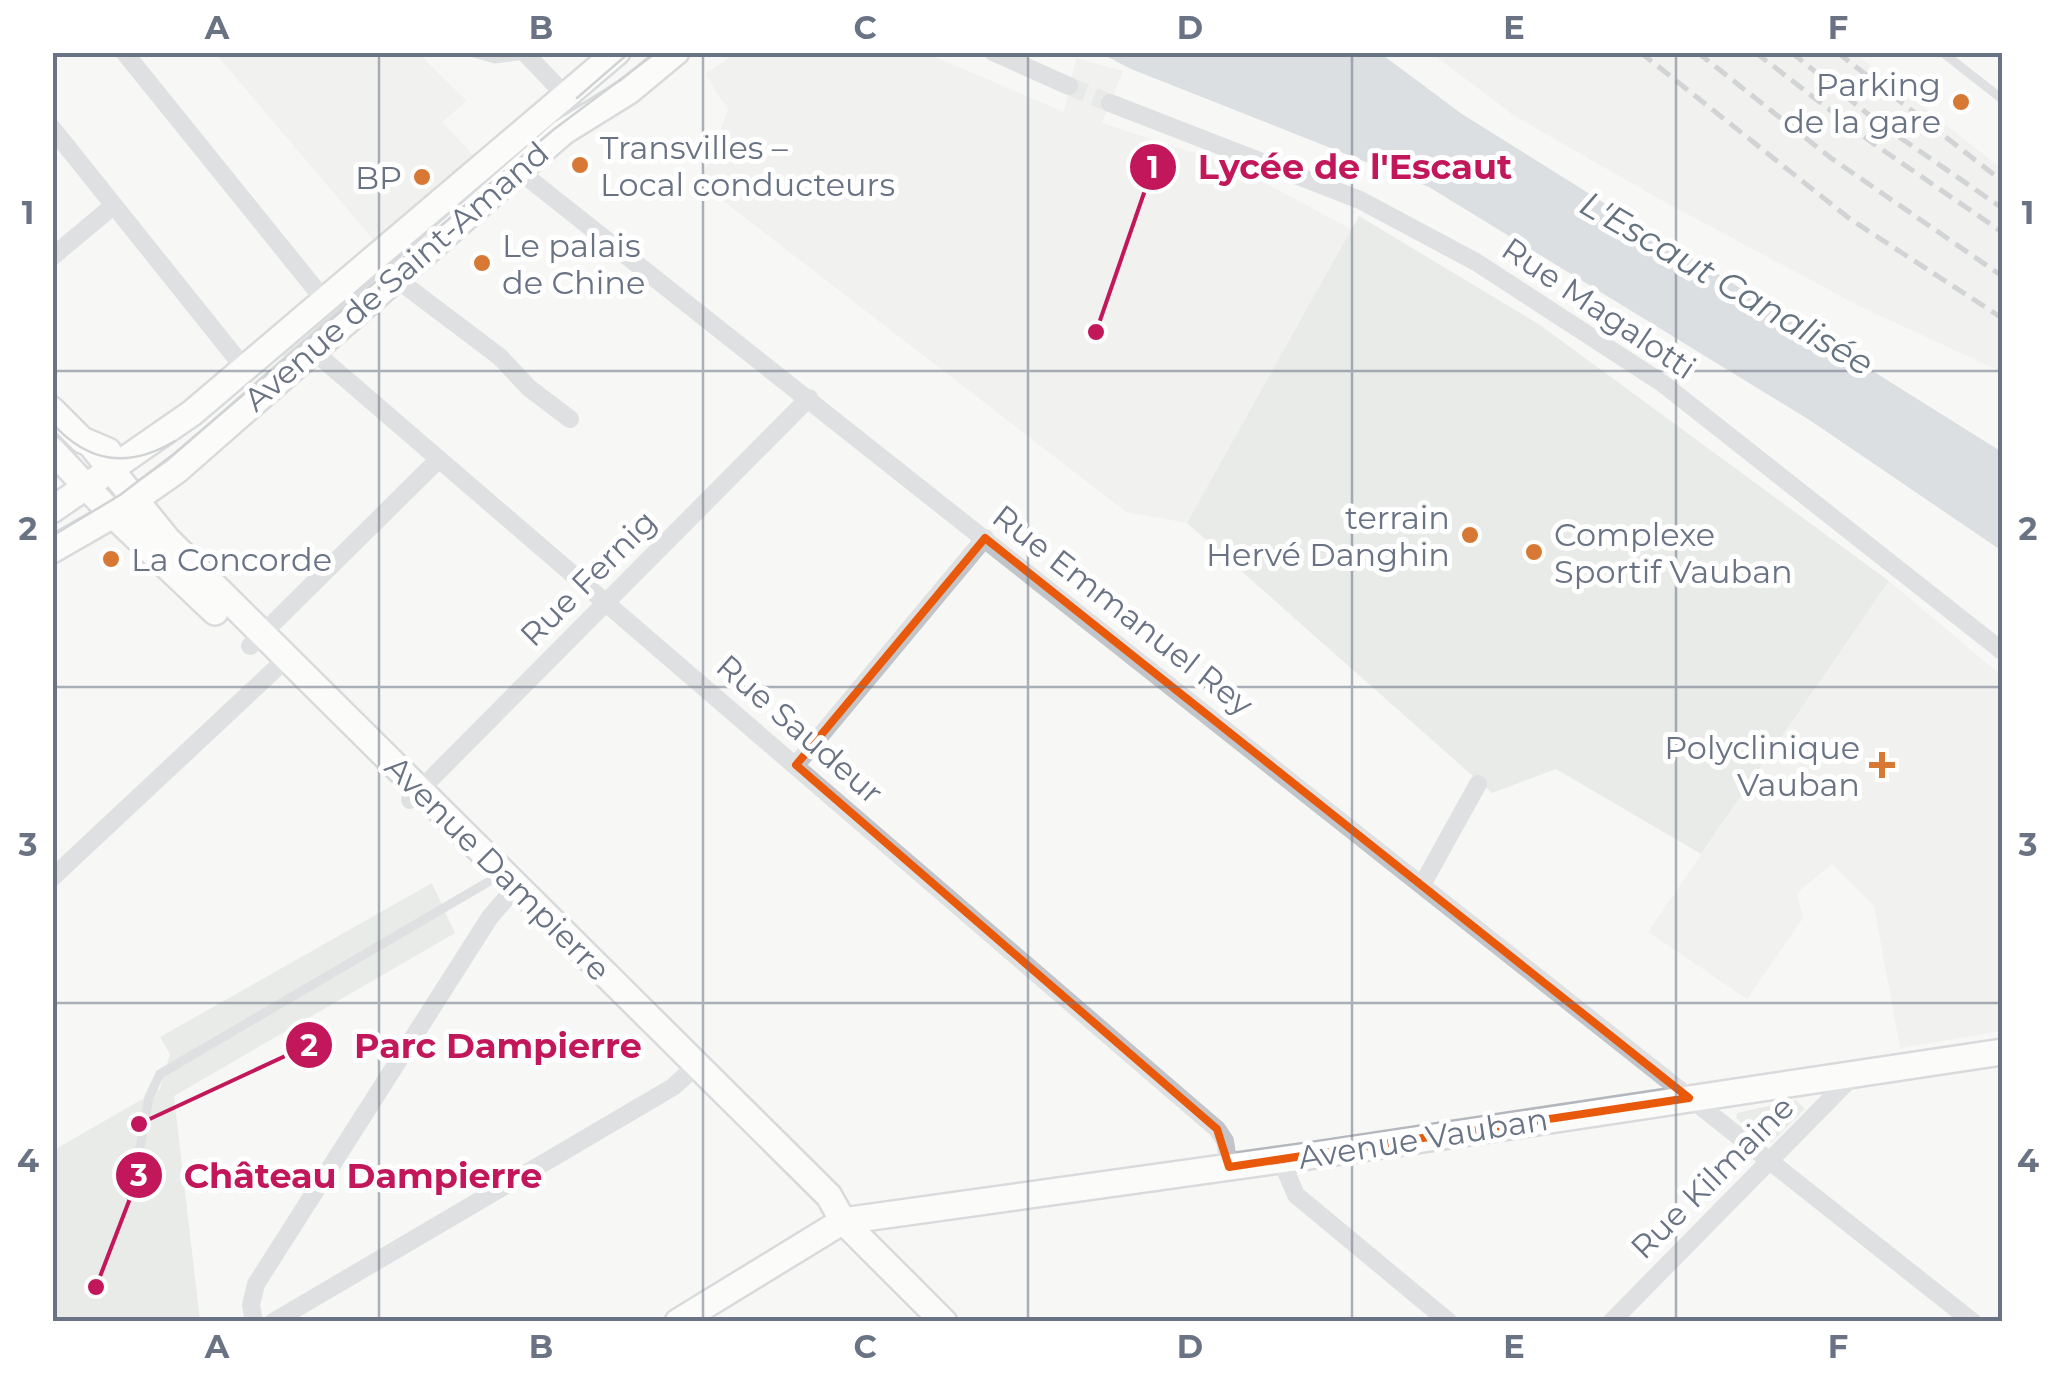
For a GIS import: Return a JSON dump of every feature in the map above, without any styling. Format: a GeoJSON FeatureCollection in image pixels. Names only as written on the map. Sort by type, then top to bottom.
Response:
{"type":"FeatureCollection","features":[{"type":"Feature","properties":{"kind":"main road","name":"Avenue de Saint-Amand"},"geometry":{"type":"LineString","coordinates":[[52,510],[147,445],[245,370],[617,52]]}},
{"type":"Feature","properties":{"kind":"main road","name":"Avenue de Saint-Amand"},"geometry":{"type":"LineString","coordinates":[[52,550],[124,508],[176,471],[310,349],[518,170],[676,52]]}},
{"type":"Feature","properties":{"kind":"main road"},"geometry":{"type":"LineString","coordinates":[[52,410],[92,446],[117,452],[147,445]]}},
{"type":"Feature","properties":{"kind":"main road"},"geometry":{"type":"LineString","coordinates":[[92,446],[98,480]]}},
{"type":"Feature","properties":{"kind":"main road"},"geometry":{"type":"LineString","coordinates":[[57,455],[98,480],[692,1069],[820,1206],[843,1221],[944,1322]]}},
{"type":"Feature","properties":{"kind":"main road"},"geometry":{"type":"LineString","coordinates":[[52,510],[62,485],[57,455]]}},
{"type":"Feature","properties":{"kind":"main road","name":"Avenue Vauban"},"geometry":{"type":"LineString","coordinates":[[843,1221],[2002,1052]]}},
{"type":"Feature","properties":{"kind":"main road"},"geometry":{"type":"LineString","coordinates":[[678,1322],[843,1221]]}},
{"type":"Feature","properties":{"kind":"street"},"geometry":{"type":"LineString","coordinates":[[124,52],[326,301]]}},
{"type":"Feature","properties":{"kind":"street"},"geometry":{"type":"LineString","coordinates":[[993,52],[1069,86]]}},
{"type":"Feature","properties":{"kind":"street"},"geometry":{"type":"LineString","coordinates":[[525,54],[566,96]]}},
{"type":"Feature","properties":{"kind":"street","name":"Rue Magalotti"},"geometry":{"type":"LineString","coordinates":[[1110,104],[1360,200],[1476,262],[1675,393],[2002,651]]}},
{"type":"Feature","properties":{"kind":"street"},"geometry":{"type":"LineString","coordinates":[[52,128],[245,370]]}},
{"type":"Feature","properties":{"kind":"street","name":"Rue Emmanuel Rey"},"geometry":{"type":"LineString","coordinates":[[518,170],[1972,1322]]}},
{"type":"Feature","properties":{"kind":"street"},"geometry":{"type":"LineString","coordinates":[[52,256],[113,206]]}},
{"type":"Feature","properties":{"kind":"street"},"geometry":{"type":"LineString","coordinates":[[394,277],[500,357],[529,388],[570,419]]}},
{"type":"Feature","properties":{"kind":"street","name":"Rue Saudeur"},"geometry":{"type":"LineString","coordinates":[[310,349],[1217,1129],[1226,1141],[1229,1167]]}},
{"type":"Feature","properties":{"kind":"street","name":"Rue Fernig"},"geometry":{"type":"LineString","coordinates":[[415,795],[809,398]]}},
{"type":"Feature","properties":{"kind":"street"},"geometry":{"type":"LineString","coordinates":[[256,640],[438,458]]}},
{"type":"Feature","properties":{"kind":"street"},"geometry":{"type":"LineString","coordinates":[[796,765],[985,538]]}},
{"type":"Feature","properties":{"kind":"street"},"geometry":{"type":"LineString","coordinates":[[52,878],[280,664]]}},
{"type":"Feature","properties":{"kind":"street"},"geometry":{"type":"LineString","coordinates":[[1422,885],[1478,784]]}},
{"type":"Feature","properties":{"kind":"street"},"geometry":{"type":"LineString","coordinates":[[254,1322],[256,1284],[490,917],[505,884]]}},
{"type":"Feature","properties":{"kind":"street"},"geometry":{"type":"LineString","coordinates":[[273,1322],[674,1086],[692,1069]]}},
{"type":"Feature","properties":{"kind":"street","name":"Rue Kilmaine"},"geometry":{"type":"LineString","coordinates":[[1611,1322],[1855,1074]]}},
{"type":"Feature","properties":{"kind":"street"},"geometry":{"type":"LineString","coordinates":[[1281,1160],[1296,1195],[1449,1322]]}},
{"type":"Feature","properties":{"kind":"lane"},"geometry":{"type":"LineString","coordinates":[[470,52],[496,59],[525,54]]}},
{"type":"Feature","properties":{"kind":"lane"},"geometry":{"type":"LineString","coordinates":[[1942,52],[2002,99]]}},
{"type":"Feature","properties":{"kind":"lane"},"geometry":{"type":"LineString","coordinates":[[131,1198],[149,1097],[160,1074],[505,884]]}},
{"type":"Feature","properties":{"kind":"highlighted area"},"geometry":{"type":"Polygon","coordinates":[[[985,538],[1689,1098],[1229,1167],[1217,1129],[796,765],[985,538]]]}},
{"type":"Feature","properties":{"kind":"shaded area"},"geometry":{"type":"Polygon","coordinates":[[[215,53],[418,53],[467,101],[442,122],[475,157],[377,244],[215,53]]]}},
{"type":"Feature","properties":{"kind":"shaded area"},"geometry":{"type":"Polygon","coordinates":[[[736,53],[926,53],[1064,112],[1076,58],[1123,71],[1102,123],[1231,165],[1353,230],[1187,523],[1126,512],[700,183],[728,110],[705,74],[736,53]]]}},
{"type":"Feature","properties":{"kind":"shaded area"},"geometry":{"type":"Polygon","coordinates":[[[1431,53],[1855,53],[2002,169],[2002,372],[1861,307],[1661,200],[1516,117],[1431,53]]]}},
{"type":"Feature","properties":{"kind":"shaded area"},"geometry":{"type":"Polygon","coordinates":[[[577,96],[586,109],[287,360],[279,351],[577,96]]]}},
{"type":"Feature","properties":{"kind":"shaded area","name":"Complexe Sportif Vauban"},"geometry":{"type":"Polygon","coordinates":[[[1359,216],[1540,325],[1889,581],[1701,854],[1556,769],[1492,793],[1187,523],[1359,216]]]}},
{"type":"Feature","properties":{"kind":"shaded area","name":"Polyclinique Vauban"},"geometry":{"type":"Polygon","coordinates":[[[1889,581],[2002,676],[2002,1031],[1900,1048],[1874,906],[1832,864],[1797,893],[1803,918],[1747,999],[1648,932],[1889,581]]]}},
{"type":"Feature","properties":{"kind":"shaded area"},"geometry":{"type":"Polygon","coordinates":[[[432,883],[455,933],[174,1096],[200,1321],[53,1321],[52,1151],[160,1089],[170,1054],[160,1037],[432,883]]]}},
{"type":"Feature","properties":{"kind":"shaded area"},"geometry":{"type":"Polygon","coordinates":[[[1796,1100],[1805,1109],[1772,1142],[1765,1143],[1736,1118],[1737,1113],[1796,1100]]]}},
{"type":"Feature","properties":{"kind":"water","name":"L'Escaut Canalisée"},"geometry":{"type":"Polygon","coordinates":[[[1100,53],[1380,53],[1462,114],[2002,452],[2002,551],[1811,421],[1429,187],[1131,69],[1100,53]]]}},
{"type":"Feature","properties":{"kind":"tunnel"},"geometry":{"type":"LineString","coordinates":[[1069,86],[1110,103]]}},
{"type":"Feature","properties":{"kind":"tram line"},"geometry":{"type":"LineString","coordinates":[[577,98],[630,52]]}},
{"type":"Feature","properties":{"kind":"tram line"},"geometry":{"type":"LineString","coordinates":[[52,536],[120,495],[175,453],[553,130],[657,52]]}},
{"type":"Feature","properties":{"kind":"tram line"},"geometry":{"type":"LineString","coordinates":[[52,423],[80,447],[109,458],[141,456],[175,441]]}},
{"type":"Feature","properties":{"kind":"railway"},"geometry":{"type":"LineString","coordinates":[[1640,52],[1850,219],[2002,318]]}},
{"type":"Feature","properties":{"kind":"railway"},"geometry":{"type":"LineString","coordinates":[[1697,52],[1831,158],[2002,276]]}},
{"type":"Feature","properties":{"kind":"railway"},"geometry":{"type":"LineString","coordinates":[[1755,52],[1874,144],[2002,232]]}},
{"type":"Feature","properties":{"kind":"railway"},"geometry":{"type":"LineString","coordinates":[[1791,52],[1879,123],[2002,208]]}},
{"type":"Feature","properties":{"kind":"railway"},"geometry":{"type":"LineString","coordinates":[[1837,52],[2002,181]]}},
{"type":"Feature","properties":{"kind":"place","name":"Parking de la gare"},"geometry":{"type":"Point","coordinates":[1961,102]}},
{"type":"Feature","properties":{"kind":"place","name":"Transvilles – Local conducteurs"},"geometry":{"type":"Point","coordinates":[580,165]}},
{"type":"Feature","properties":{"kind":"place","name":"BP"},"geometry":{"type":"Point","coordinates":[422,177]}},
{"type":"Feature","properties":{"kind":"place","name":"Le palais de Chine"},"geometry":{"type":"Point","coordinates":[482,263]}},
{"type":"Feature","properties":{"kind":"place","name":"Lycée de l'Escaut"},"geometry":{"type":"Point","coordinates":[1096,332]}},
{"type":"Feature","properties":{"kind":"place","name":"terrain Hervé Danghin"},"geometry":{"type":"Point","coordinates":[1470,535]}},
{"type":"Feature","properties":{"kind":"place","name":"Complexe Sportif Vauban"},"geometry":{"type":"Point","coordinates":[1534,552]}},
{"type":"Feature","properties":{"kind":"place","name":"La Concorde"},"geometry":{"type":"Point","coordinates":[111,559]}},
{"type":"Feature","properties":{"kind":"place","name":"Polyclinique Vauban"},"geometry":{"type":"Point","coordinates":[1882,765]}},
{"type":"Feature","properties":{"kind":"place","name":"Parc Dampierre"},"geometry":{"type":"Point","coordinates":[139,1124]}},
{"type":"Feature","properties":{"kind":"place","name":"Château Dampierre"},"geometry":{"type":"Point","coordinates":[96,1287]}}]}
